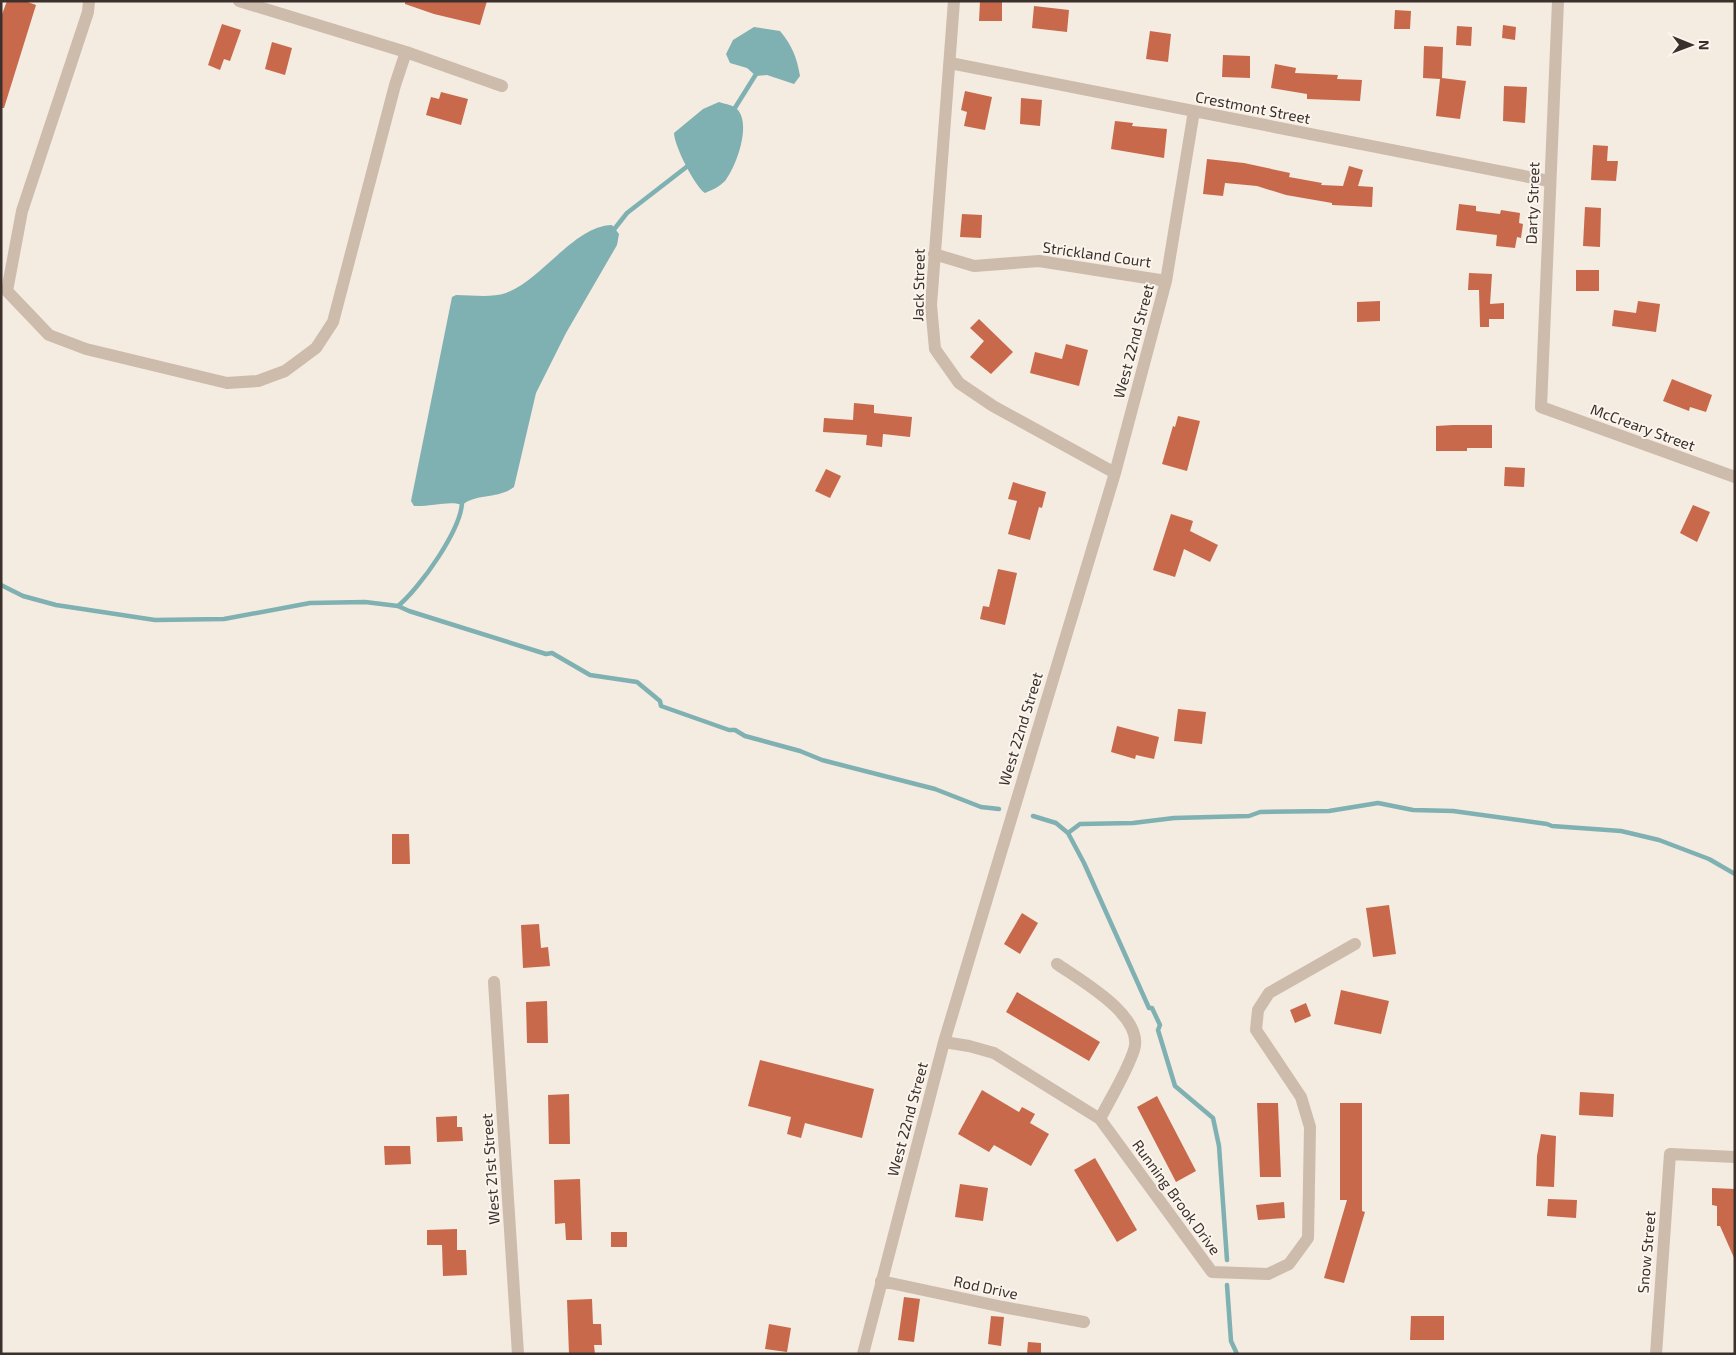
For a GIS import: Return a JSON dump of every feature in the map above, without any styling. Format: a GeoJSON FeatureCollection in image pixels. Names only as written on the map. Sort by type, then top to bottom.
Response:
{"type":"FeatureCollection","features":[{"type":"Feature","properties":{"kind":"street"},"geometry":{"type":"LineString","coordinates":[[89,1],[88,12],[22,211],[4,292],[49,335],[86,349],[227,383],[258,381],[285,371],[316,348],[333,322],[395,85],[406,52]]}},
{"type":"Feature","properties":{"kind":"street"},"geometry":{"type":"LineString","coordinates":[[238,1],[406,52],[502,86]]}},
{"type":"Feature","properties":{"kind":"street","name":"Jack Street"},"geometry":{"type":"LineString","coordinates":[[954,1],[931,305],[936,349],[959,383],[993,406],[1115,473]]}},
{"type":"Feature","properties":{"kind":"street","name":"Darty Street"},"geometry":{"type":"LineString","coordinates":[[1541,407],[1558,1]]}},
{"type":"Feature","properties":{"kind":"street","name":"Crestmont Street"},"geometry":{"type":"LineString","coordinates":[[950,63],[1549,182]]}},
{"type":"Feature","properties":{"kind":"street","name":"West 22nd Street"},"geometry":{"type":"LineString","coordinates":[[863,1354],[944,1042],[1115,473],[1166,281],[1194,111]]}},
{"type":"Feature","properties":{"kind":"street","name":"Strickland Court"},"geometry":{"type":"LineString","coordinates":[[934,254],[974,266],[1039,261],[1166,281]]}},
{"type":"Feature","properties":{"kind":"street","name":"McCreary Street"},"geometry":{"type":"LineString","coordinates":[[1541,407],[1735,477]]}},
{"type":"Feature","properties":{"kind":"street","name":"Running Brook Drive"},"geometry":{"type":"LineString","coordinates":[[944,1042],[969,1046],[994,1054],[1100,1119],[1212,1272],[1268,1274],[1289,1264],[1308,1238],[1310,1126],[1301,1097],[1256,1030],[1258,1010],[1269,993],[1355,944]]}},
{"type":"Feature","properties":{"kind":"street"},"geometry":{"type":"LineString","coordinates":[[1057,964],[1119,1010],[1133,1028],[1134,1048],[1100,1119]]}},
{"type":"Feature","properties":{"kind":"street","name":"West 21st Street"},"geometry":{"type":"LineString","coordinates":[[494,982],[518,1354]]}},
{"type":"Feature","properties":{"kind":"street","name":"Snow Street"},"geometry":{"type":"LineString","coordinates":[[1656,1354],[1670,1154],[1735,1157]]}},
{"type":"Feature","properties":{"kind":"street","name":"Rod Drive"},"geometry":{"type":"LineString","coordinates":[[881,1281],[1084,1322]]}},
{"type":"Feature","properties":{"kind":"water"},"geometry":{"type":"Polygon","coordinates":[[[754,27],[780,31],[788,41],[796,58],[800,76],[794,84],[767,75],[756,76],[747,68],[730,63],[726,54],[733,40],[754,27]]]}},
{"type":"Feature","properties":{"kind":"water"},"geometry":{"type":"Polygon","coordinates":[[[719,102],[737,109],[741,116],[743,135],[738,156],[729,175],[720,185],[705,193],[696,183],[686,165],[677,147],[674,133],[703,109],[719,102]]]}},
{"type":"Feature","properties":{"kind":"water"},"geometry":{"type":"Polygon","coordinates":[[[612,225],[619,234],[617,245],[566,333],[536,393],[514,487],[502,493],[468,501],[462,505],[452,503],[414,506],[411,501],[452,297],[456,295],[488,296],[506,293],[533,277],[585,234],[598,228],[612,225]]]}},
{"type":"Feature","properties":{"kind":"building"},"geometry":{"type":"Polygon","coordinates":[[[7,1],[25,1],[36,5],[4,108],[1,108],[1,17],[7,1]]]}},
{"type":"Feature","properties":{"kind":"building"},"geometry":{"type":"Polygon","coordinates":[[[405,1],[487,1],[480,25],[434,14],[405,4],[405,1]]]}},
{"type":"Feature","properties":{"kind":"building"},"geometry":{"type":"Polygon","coordinates":[[[980,1],[1002,1],[1002,21],[979,21],[980,1]]]}},
{"type":"Feature","properties":{"kind":"building"},"geometry":{"type":"Polygon","coordinates":[[[1034,6],[1069,10],[1067,32],[1032,28],[1034,6]]]}},
{"type":"Feature","properties":{"kind":"building"},"geometry":{"type":"Polygon","coordinates":[[[1395,10],[1411,11],[1410,29],[1394,29],[1395,10]]]}},
{"type":"Feature","properties":{"kind":"building"},"geometry":{"type":"Polygon","coordinates":[[[222,24],[241,30],[230,61],[224,59],[220,70],[208,65],[222,24]]]}},
{"type":"Feature","properties":{"kind":"building"},"geometry":{"type":"Polygon","coordinates":[[[1503,25],[1516,27],[1515,40],[1502,38],[1503,25]]]}},
{"type":"Feature","properties":{"kind":"building"},"geometry":{"type":"Polygon","coordinates":[[[1457,26],[1472,27],[1471,46],[1456,45],[1457,26]]]}},
{"type":"Feature","properties":{"kind":"building"},"geometry":{"type":"Polygon","coordinates":[[[1150,31],[1171,34],[1168,62],[1146,59],[1150,31]]]}},
{"type":"Feature","properties":{"kind":"building"},"geometry":{"type":"Polygon","coordinates":[[[272,42],[292,48],[285,75],[265,69],[272,42]]]}},
{"type":"Feature","properties":{"kind":"building"},"geometry":{"type":"Polygon","coordinates":[[[1424,46],[1443,47],[1442,78],[1466,81],[1460,119],[1436,116],[1440,79],[1423,78],[1424,46]]]}},
{"type":"Feature","properties":{"kind":"building"},"geometry":{"type":"Polygon","coordinates":[[[1223,55],[1250,56],[1250,78],[1222,77],[1223,55]]]}},
{"type":"Feature","properties":{"kind":"building"},"geometry":{"type":"Polygon","coordinates":[[[1275,64],[1296,68],[1295,73],[1338,75],[1337,79],[1362,80],[1360,101],[1307,99],[1307,94],[1271,88],[1275,64]]]}},
{"type":"Feature","properties":{"kind":"building"},"geometry":{"type":"Polygon","coordinates":[[[1504,86],[1527,87],[1525,123],[1503,121],[1504,86]]]}},
{"type":"Feature","properties":{"kind":"building"},"geometry":{"type":"Polygon","coordinates":[[[965,91],[992,97],[985,130],[964,126],[967,112],[961,110],[965,91]]]}},
{"type":"Feature","properties":{"kind":"building"},"geometry":{"type":"Polygon","coordinates":[[[441,92],[468,99],[461,125],[426,115],[431,97],[439,99],[441,92]]]}},
{"type":"Feature","properties":{"kind":"building"},"geometry":{"type":"Polygon","coordinates":[[[1021,98],[1042,100],[1040,126],[1020,124],[1021,98]]]}},
{"type":"Feature","properties":{"kind":"building"},"geometry":{"type":"Polygon","coordinates":[[[1115,121],[1133,123],[1132,126],[1167,129],[1164,158],[1111,149],[1115,121]]]}},
{"type":"Feature","properties":{"kind":"building"},"geometry":{"type":"Polygon","coordinates":[[[1593,145],[1608,146],[1607,161],[1618,161],[1616,181],[1591,180],[1593,145]]]}},
{"type":"Feature","properties":{"kind":"building"},"geometry":{"type":"Polygon","coordinates":[[[1207,159],[1244,163],[1290,173],[1289,177],[1322,183],[1321,185],[1343,186],[1349,166],[1363,170],[1358,186],[1373,187],[1372,207],[1332,205],[1332,203],[1286,195],[1257,186],[1225,183],[1223,196],[1203,194],[1207,159]]]}},
{"type":"Feature","properties":{"kind":"building"},"geometry":{"type":"Polygon","coordinates":[[[1459,204],[1476,206],[1476,211],[1500,214],[1501,210],[1520,213],[1519,223],[1523,224],[1521,238],[1517,237],[1515,248],[1496,246],[1497,235],[1456,230],[1459,204]]]}},
{"type":"Feature","properties":{"kind":"building"},"geometry":{"type":"Polygon","coordinates":[[[1585,207],[1601,208],[1600,247],[1583,246],[1585,207]]]}},
{"type":"Feature","properties":{"kind":"building"},"geometry":{"type":"Polygon","coordinates":[[[962,214],[982,215],[981,238],[960,237],[962,214]]]}},
{"type":"Feature","properties":{"kind":"building"},"geometry":{"type":"Polygon","coordinates":[[[1576,270],[1599,270],[1599,291],[1576,291],[1576,270]]]}},
{"type":"Feature","properties":{"kind":"building"},"geometry":{"type":"Polygon","coordinates":[[[1469,273],[1492,274],[1490,304],[1504,303],[1504,319],[1489,319],[1489,327],[1480,327],[1479,290],[1468,290],[1469,273]]]}},
{"type":"Feature","properties":{"kind":"building"},"geometry":{"type":"Polygon","coordinates":[[[1380,301],[1380,321],[1357,322],[1357,302],[1380,301]]]}},
{"type":"Feature","properties":{"kind":"building"},"geometry":{"type":"Polygon","coordinates":[[[1638,301],[1660,304],[1656,332],[1612,326],[1614,310],[1636,313],[1638,301]]]}},
{"type":"Feature","properties":{"kind":"building"},"geometry":{"type":"Polygon","coordinates":[[[979,319],[1013,352],[991,374],[970,357],[984,341],[970,328],[979,319]]]}},
{"type":"Feature","properties":{"kind":"building"},"geometry":{"type":"Polygon","coordinates":[[[1066,344],[1088,350],[1079,386],[1030,373],[1035,352],[1062,359],[1066,344]]]}},
{"type":"Feature","properties":{"kind":"building"},"geometry":{"type":"Polygon","coordinates":[[[1672,379],[1712,395],[1706,412],[1690,407],[1689,411],[1663,401],[1672,379]]]}},
{"type":"Feature","properties":{"kind":"building"},"geometry":{"type":"Polygon","coordinates":[[[854,403],[874,405],[874,413],[912,417],[910,437],[883,434],[882,447],[866,445],[867,435],[823,432],[824,418],[853,420],[854,403]]]}},
{"type":"Feature","properties":{"kind":"building"},"geometry":{"type":"Polygon","coordinates":[[[1178,416],[1200,421],[1187,471],[1162,464],[1173,426],[1175,427],[1178,416]]]}},
{"type":"Feature","properties":{"kind":"building"},"geometry":{"type":"Polygon","coordinates":[[[1492,425],[1492,448],[1467,448],[1467,451],[1436,451],[1436,426],[1492,425]]]}},
{"type":"Feature","properties":{"kind":"building"},"geometry":{"type":"Polygon","coordinates":[[[1505,467],[1525,468],[1524,487],[1504,486],[1505,467]]]}},
{"type":"Feature","properties":{"kind":"building"},"geometry":{"type":"Polygon","coordinates":[[[826,469],[841,476],[830,498],[815,491],[826,469]]]}},
{"type":"Feature","properties":{"kind":"building"},"geometry":{"type":"Polygon","coordinates":[[[1013,482],[1046,492],[1042,508],[1039,507],[1030,540],[1008,534],[1017,501],[1008,499],[1013,482]]]}},
{"type":"Feature","properties":{"kind":"building"},"geometry":{"type":"Polygon","coordinates":[[[1693,505],[1710,512],[1697,542],[1680,533],[1693,505]]]}},
{"type":"Feature","properties":{"kind":"building"},"geometry":{"type":"Polygon","coordinates":[[[1171,514],[1193,521],[1190,531],[1218,545],[1210,562],[1184,549],[1175,577],[1153,570],[1171,514]]]}},
{"type":"Feature","properties":{"kind":"building"},"geometry":{"type":"Polygon","coordinates":[[[998,569],[1017,573],[1005,625],[980,619],[983,606],[989,607],[998,569]]]}},
{"type":"Feature","properties":{"kind":"building"},"geometry":{"type":"Polygon","coordinates":[[[1178,709],[1206,712],[1202,744],[1174,741],[1178,709]]]}},
{"type":"Feature","properties":{"kind":"building"},"geometry":{"type":"Polygon","coordinates":[[[1117,726],[1159,737],[1154,759],[1136,755],[1135,759],[1111,752],[1117,726]]]}},
{"type":"Feature","properties":{"kind":"building"},"geometry":{"type":"Polygon","coordinates":[[[392,834],[409,834],[410,864],[392,864],[392,834]]]}},
{"type":"Feature","properties":{"kind":"building"},"geometry":{"type":"Polygon","coordinates":[[[1389,905],[1396,954],[1373,957],[1366,908],[1389,905]]]}},
{"type":"Feature","properties":{"kind":"building"},"geometry":{"type":"Polygon","coordinates":[[[1022,913],[1038,923],[1020,954],[1004,944],[1022,913]]]}},
{"type":"Feature","properties":{"kind":"building"},"geometry":{"type":"Polygon","coordinates":[[[539,924],[541,948],[548,947],[550,966],[523,968],[521,925],[539,924]]]}},
{"type":"Feature","properties":{"kind":"building"},"geometry":{"type":"Polygon","coordinates":[[[1341,990],[1389,1001],[1381,1034],[1334,1024],[1341,990]]]}},
{"type":"Feature","properties":{"kind":"building"},"geometry":{"type":"Polygon","coordinates":[[[1017,992],[1100,1042],[1089,1061],[1006,1012],[1017,992]]]}},
{"type":"Feature","properties":{"kind":"building"},"geometry":{"type":"Polygon","coordinates":[[[547,1001],[548,1043],[527,1043],[526,1002],[547,1001]]]}},
{"type":"Feature","properties":{"kind":"building"},"geometry":{"type":"Polygon","coordinates":[[[1306,1003],[1311,1016],[1295,1023],[1290,1010],[1306,1003]]]}},
{"type":"Feature","properties":{"kind":"building"},"geometry":{"type":"Polygon","coordinates":[[[760,1060],[874,1089],[862,1138],[805,1123],[801,1138],[787,1134],[791,1117],[748,1106],[760,1060]]]}},
{"type":"Feature","properties":{"kind":"building"},"geometry":{"type":"Polygon","coordinates":[[[982,1090],[1019,1112],[1022,1107],[1035,1114],[1030,1123],[1049,1134],[1031,1166],[994,1145],[989,1152],[958,1134],[982,1090]]]}},
{"type":"Feature","properties":{"kind":"building"},"geometry":{"type":"Polygon","coordinates":[[[1580,1092],[1614,1094],[1613,1117],[1579,1115],[1580,1092]]]}},
{"type":"Feature","properties":{"kind":"building"},"geometry":{"type":"Polygon","coordinates":[[[569,1094],[570,1144],[549,1144],[548,1095],[569,1094]]]}},
{"type":"Feature","properties":{"kind":"building"},"geometry":{"type":"Polygon","coordinates":[[[1157,1096],[1196,1171],[1176,1182],[1137,1107],[1157,1096]]]}},
{"type":"Feature","properties":{"kind":"building"},"geometry":{"type":"Polygon","coordinates":[[[1257,1103],[1278,1103],[1281,1177],[1260,1177],[1257,1103]]]}},
{"type":"Feature","properties":{"kind":"building"},"geometry":{"type":"Polygon","coordinates":[[[1340,1103],[1362,1103],[1362,1211],[1365,1212],[1344,1283],[1324,1278],[1347,1200],[1340,1200],[1340,1103]]]}},
{"type":"Feature","properties":{"kind":"building"},"geometry":{"type":"Polygon","coordinates":[[[457,1116],[457,1127],[462,1127],[463,1141],[437,1142],[436,1117],[457,1116]]]}},
{"type":"Feature","properties":{"kind":"building"},"geometry":{"type":"Polygon","coordinates":[[[1541,1134],[1556,1136],[1554,1187],[1536,1186],[1537,1156],[1541,1134]]]}},
{"type":"Feature","properties":{"kind":"building"},"geometry":{"type":"Polygon","coordinates":[[[384,1146],[410,1146],[411,1164],[385,1165],[384,1146]]]}},
{"type":"Feature","properties":{"kind":"building"},"geometry":{"type":"Polygon","coordinates":[[[1095,1158],[1137,1230],[1117,1242],[1074,1170],[1095,1158]]]}},
{"type":"Feature","properties":{"kind":"building"},"geometry":{"type":"Polygon","coordinates":[[[580,1179],[582,1240],[566,1240],[565,1223],[555,1224],[554,1180],[580,1179]]]}},
{"type":"Feature","properties":{"kind":"building"},"geometry":{"type":"Polygon","coordinates":[[[960,1184],[988,1188],[983,1221],[955,1217],[960,1184]]]}},
{"type":"Feature","properties":{"kind":"building"},"geometry":{"type":"Polygon","coordinates":[[[1712,1188],[1735,1189],[1735,1260],[1720,1226],[1717,1226],[1717,1206],[1712,1205],[1712,1188]]]}},
{"type":"Feature","properties":{"kind":"building"},"geometry":{"type":"Polygon","coordinates":[[[1548,1199],[1577,1200],[1576,1218],[1547,1216],[1548,1199]]]}},
{"type":"Feature","properties":{"kind":"building"},"geometry":{"type":"Polygon","coordinates":[[[1284,1202],[1285,1218],[1258,1220],[1256,1205],[1284,1202]]]}},
{"type":"Feature","properties":{"kind":"building"},"geometry":{"type":"Polygon","coordinates":[[[457,1229],[457,1250],[466,1250],[467,1275],[443,1276],[442,1245],[427,1245],[427,1230],[457,1229]]]}},
{"type":"Feature","properties":{"kind":"building"},"geometry":{"type":"Polygon","coordinates":[[[611,1232],[627,1232],[627,1247],[611,1247],[611,1232]]]}},
{"type":"Feature","properties":{"kind":"building"},"geometry":{"type":"Polygon","coordinates":[[[904,1297],[920,1299],[914,1342],[898,1340],[904,1297]]]}},
{"type":"Feature","properties":{"kind":"building"},"geometry":{"type":"Polygon","coordinates":[[[592,1299],[593,1324],[601,1324],[602,1345],[594,1345],[595,1354],[569,1354],[567,1300],[592,1299]]]}},
{"type":"Feature","properties":{"kind":"building"},"geometry":{"type":"Polygon","coordinates":[[[991,1316],[1004,1317],[1001,1346],[988,1344],[991,1316]]]}},
{"type":"Feature","properties":{"kind":"building"},"geometry":{"type":"Polygon","coordinates":[[[1411,1316],[1444,1316],[1444,1340],[1410,1340],[1411,1316]]]}},
{"type":"Feature","properties":{"kind":"building"},"geometry":{"type":"Polygon","coordinates":[[[769,1324],[791,1328],[787,1352],[765,1349],[769,1324]]]}},
{"type":"Feature","properties":{"kind":"building"},"geometry":{"type":"Polygon","coordinates":[[[1028,1342],[1041,1343],[1041,1354],[1027,1354],[1028,1342]]]}},
{"type":"Feature","properties":{"kind":"waterway"},"geometry":{"type":"LineString","coordinates":[[733,111],[758,71]]}},
{"type":"Feature","properties":{"kind":"waterway"},"geometry":{"type":"LineString","coordinates":[[612,232],[627,213],[689,165]]}},
{"type":"Feature","properties":{"kind":"waterway"},"geometry":{"type":"LineString","coordinates":[[398,606],[407,598],[439,557],[456,525],[461,511],[462,499]]}},
{"type":"Feature","properties":{"kind":"waterway"},"geometry":{"type":"LineString","coordinates":[[1,585],[23,596],[56,605],[155,620],[224,619],[310,603],[365,602],[398,606],[546,654],[552,653],[590,675],[637,682],[660,701],[661,706],[729,730],[735,730],[745,736],[800,751],[822,760],[935,789],[981,807],[999,809]]}},
{"type":"Feature","properties":{"kind":"waterway"},"geometry":{"type":"LineString","coordinates":[[1068,833],[1080,824],[1133,823],[1174,818],[1249,816],[1260,812],[1329,811],[1378,803],[1413,810],[1453,811],[1552,826],[1621,831],[1659,840],[1709,859],[1735,874]]}},
{"type":"Feature","properties":{"kind":"waterway"},"geometry":{"type":"LineString","coordinates":[[1033,816],[1056,823],[1068,833],[1084,863],[1149,1008],[1152,1008],[1160,1025],[1158,1030],[1175,1086],[1213,1118],[1219,1146],[1227,1260]]}},
{"type":"Feature","properties":{"kind":"waterway"},"geometry":{"type":"LineString","coordinates":[[1227,1285],[1231,1341],[1237,1354]]}}]}
